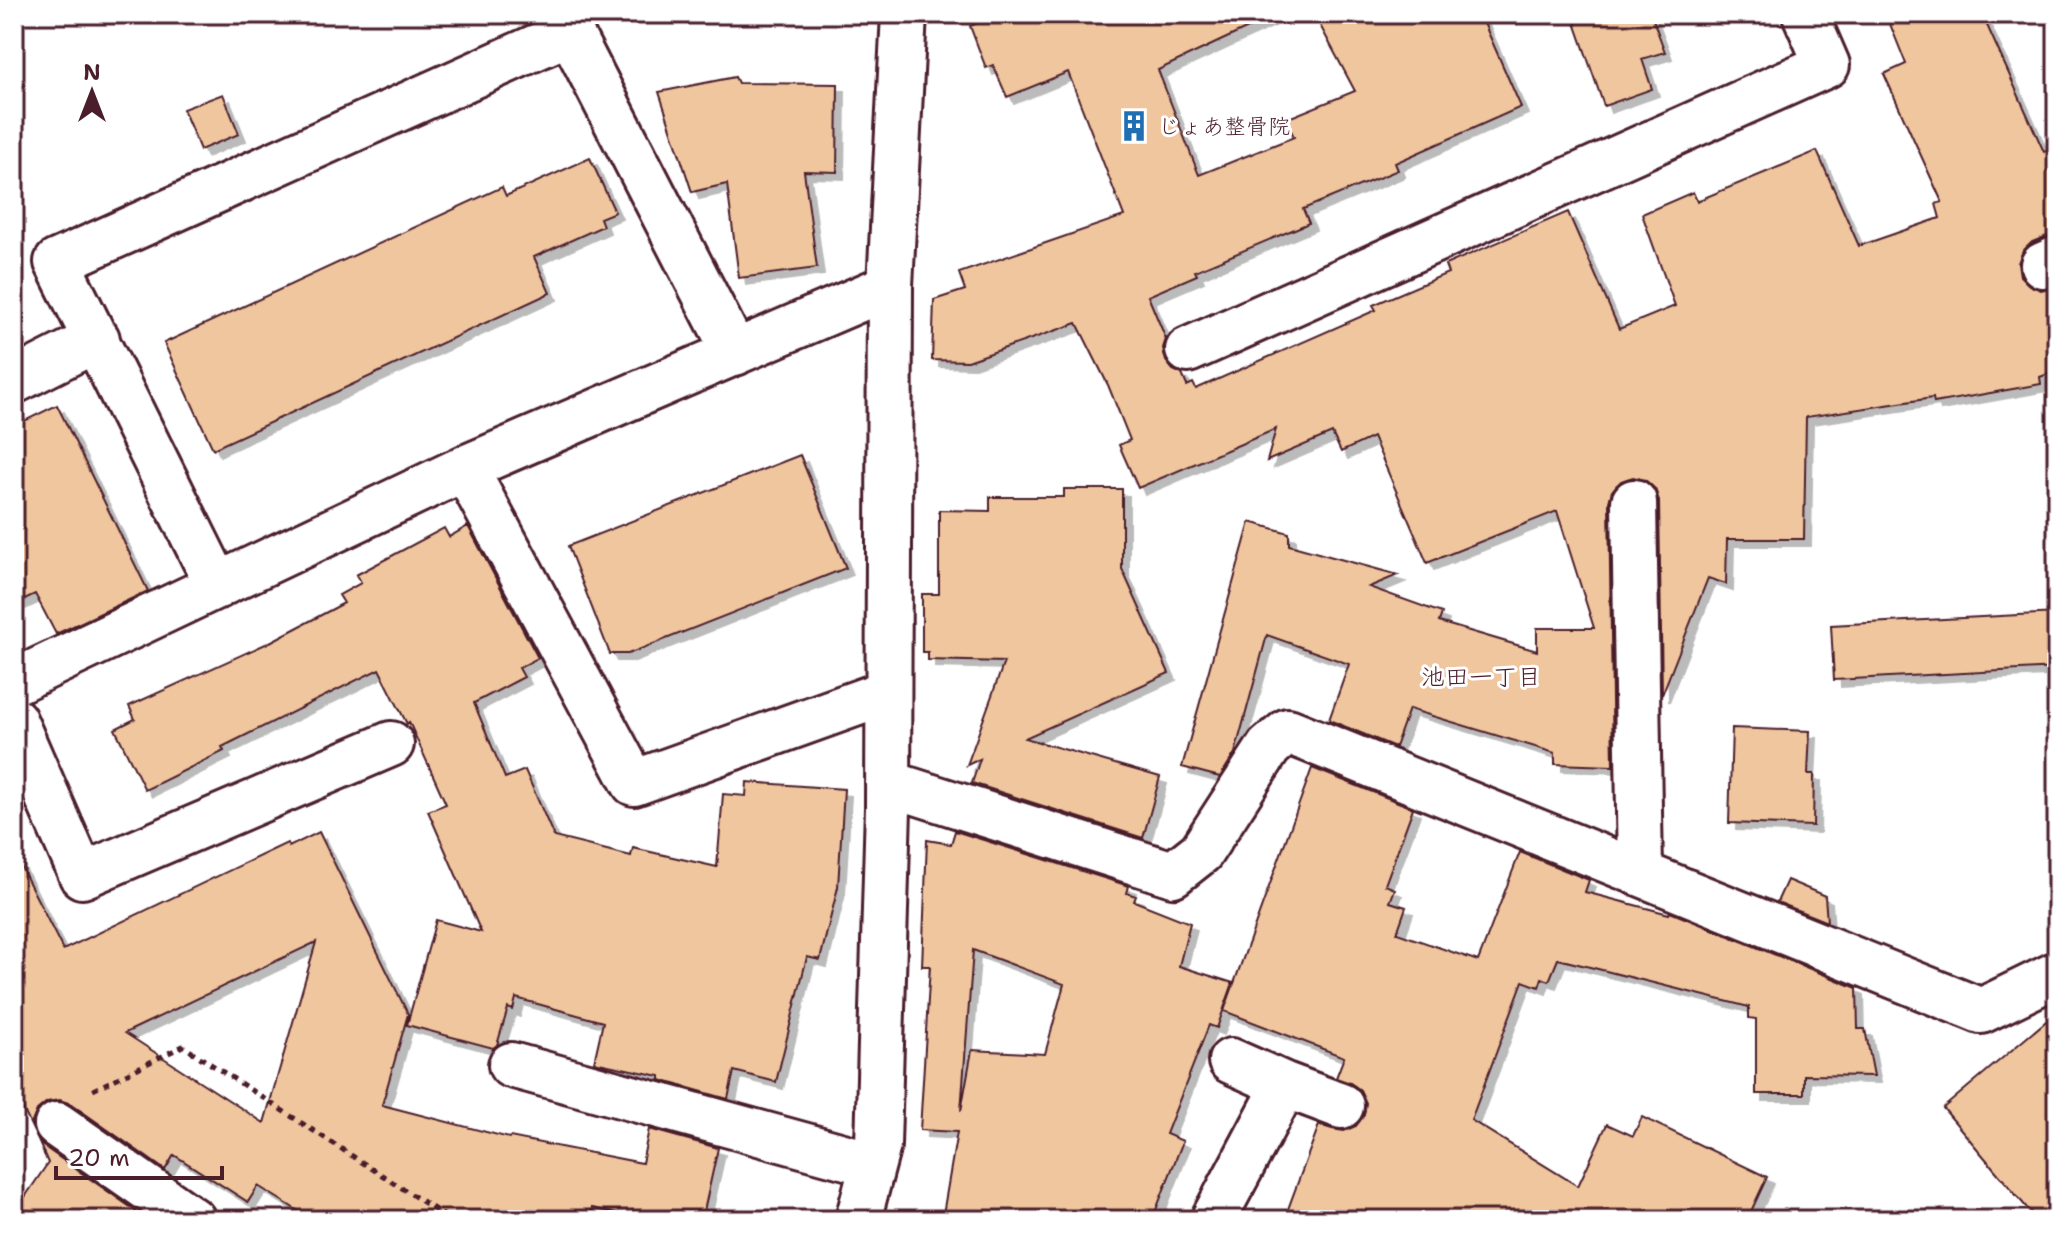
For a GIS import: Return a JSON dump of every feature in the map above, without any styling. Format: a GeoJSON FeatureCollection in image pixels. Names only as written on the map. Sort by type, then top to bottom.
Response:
{"type":"FeatureCollection","features":[{"type":"Feature","properties":{"kind":"street"},"geometry":{"type":"LineString","coordinates":[[858,1220],[878,1145],[888,783],[890,286],[904,14]]}},
{"type":"Feature","properties":{"kind":"street"},"geometry":{"type":"LineString","coordinates":[[1188,350],[1827,65],[1805,14]]}},
{"type":"Feature","properties":{"kind":"street"},"geometry":{"type":"LineString","coordinates":[[218,586],[57,262],[570,32],[735,353]]}},
{"type":"Feature","properties":{"kind":"street"},"geometry":{"type":"LineString","coordinates":[[391,744],[82,876],[15,689],[218,586],[465,468],[890,286]]}},
{"type":"Feature","properties":{"kind":"street"},"geometry":{"type":"LineString","coordinates":[[14,381],[97,339]]}},
{"type":"Feature","properties":{"kind":"street"},"geometry":{"type":"LineString","coordinates":[[465,468],[634,783],[888,692]]}},
{"type":"Feature","properties":{"kind":"street"},"geometry":{"type":"LineString","coordinates":[[1634,502],[1640,873]]}},
{"type":"Feature","properties":{"kind":"street"},"geometry":{"type":"LineString","coordinates":[[888,783],[1173,874],[1201,852],[1269,747],[1288,731],[1981,1011],[2057,974]]}},
{"type":"Feature","properties":{"kind":"street"},"geometry":{"type":"LineString","coordinates":[[1231,1061],[1341,1106]]}},
{"type":"Feature","properties":{"kind":"street"},"geometry":{"type":"LineString","coordinates":[[511,1065],[872,1164]]}},
{"type":"Feature","properties":{"kind":"street"},"geometry":{"type":"LineString","coordinates":[[1213,1220],[1285,1085]]}},
{"type":"Feature","properties":{"kind":"street"},"geometry":{"type":"LineString","coordinates":[[57,1125],[193,1220]]}},
{"type":"Feature","properties":{"kind":"path"},"geometry":{"type":"LineString","coordinates":[[57,1125],[61,1107],[183,1046],[451,1220]]}},
{"type":"Feature","properties":{"kind":"building"},"geometry":{"type":"Polygon","coordinates":[[[999,14],[1278,14],[1158,70],[1199,175],[1294,137],[1286,119],[1355,91],[1314,14],[1480,14],[1521,107],[1395,163],[1398,170],[1303,209],[1309,223],[1195,271],[1197,275],[1148,296],[1166,339],[1163,348],[1166,361],[1173,370],[1182,374],[1187,386],[1193,383],[1196,389],[1376,310],[1373,305],[1448,273],[1445,265],[1568,212],[1619,329],[1675,306],[1642,214],[1693,192],[1697,201],[1817,151],[1859,246],[1940,218],[1936,204],[1942,202],[1884,74],[1906,64],[1886,14],[1982,14],[2044,152],[2057,146],[2057,234],[2032,242],[2023,251],[2018,263],[2020,276],[2029,285],[2041,290],[2057,286],[2057,371],[2040,377],[2041,384],[1934,403],[1933,398],[1806,417],[1804,539],[1727,539],[1726,584],[1708,578],[1662,695],[1659,501],[1655,489],[1645,480],[1633,477],[1621,481],[1612,491],[1609,502],[1613,766],[1555,764],[1555,753],[1409,709],[1395,747],[1329,720],[1349,664],[1267,635],[1235,753],[1220,777],[1182,767],[1250,522],[1289,533],[1289,545],[1398,575],[1369,587],[1442,613],[1439,622],[1537,651],[1537,628],[1594,628],[1557,511],[1427,563],[1373,437],[1341,452],[1332,433],[1267,461],[1276,429],[1138,488],[1119,445],[1130,440],[1108,385],[1077,323],[968,361],[932,360],[934,300],[965,290],[959,273],[1124,216],[1068,72],[1007,97],[993,65],[986,68],[970,26],[999,14]]]}},
{"type":"Feature","properties":{"kind":"building"},"geometry":{"type":"Polygon","coordinates":[[[1572,14],[1651,14],[1665,52],[1642,59],[1652,89],[1604,106],[1572,14]]]}},
{"type":"Feature","properties":{"kind":"building"},"geometry":{"type":"Polygon","coordinates":[[[735,77],[738,83],[838,84],[837,172],[804,171],[817,268],[739,278],[727,184],[692,192],[659,92],[735,77]]]}},
{"type":"Feature","properties":{"kind":"building"},"geometry":{"type":"Polygon","coordinates":[[[223,94],[239,134],[200,150],[183,109],[223,94]]]}},
{"type":"Feature","properties":{"kind":"building"},"geometry":{"type":"Polygon","coordinates":[[[590,158],[615,212],[600,218],[603,226],[534,257],[550,293],[213,449],[164,343],[502,187],[506,196],[590,158]]]}},
{"type":"Feature","properties":{"kind":"building"},"geometry":{"type":"Polygon","coordinates":[[[57,405],[148,591],[56,634],[35,594],[14,604],[14,426],[57,405]]]}},
{"type":"Feature","properties":{"kind":"building"},"geometry":{"type":"Polygon","coordinates":[[[800,455],[846,568],[628,654],[610,654],[568,546],[800,455]]]}},
{"type":"Feature","properties":{"kind":"building"},"geometry":{"type":"Polygon","coordinates":[[[1064,489],[1122,489],[1122,569],[1169,673],[1025,738],[1160,777],[1143,838],[972,783],[980,759],[967,765],[1004,662],[928,660],[928,652],[922,652],[922,594],[939,594],[939,510],[990,511],[990,497],[1064,497],[1064,489]]]}},
{"type":"Feature","properties":{"kind":"building"},"geometry":{"type":"Polygon","coordinates":[[[468,526],[538,658],[519,668],[524,677],[474,703],[505,778],[525,770],[554,837],[631,856],[633,848],[717,867],[723,794],[746,796],[747,782],[844,789],[838,887],[820,960],[807,957],[776,1082],[734,1071],[728,1099],[660,1080],[660,1076],[594,1062],[603,1022],[516,998],[513,1010],[508,1008],[497,1045],[493,1048],[407,1025],[436,920],[481,932],[428,811],[446,804],[409,722],[407,724],[379,669],[222,747],[224,751],[145,790],[115,729],[135,719],[129,706],[270,642],[344,603],[339,595],[361,583],[356,575],[444,528],[449,537],[468,526]]]}},
{"type":"Feature","properties":{"kind":"building"},"geometry":{"type":"Polygon","coordinates":[[[2057,613],[2057,668],[1834,680],[1831,625],[2057,613]]]}},
{"type":"Feature","properties":{"kind":"building"},"geometry":{"type":"Polygon","coordinates":[[[1732,728],[1810,731],[1808,774],[1814,774],[1813,826],[1729,823],[1732,728]]]}},
{"type":"Feature","properties":{"kind":"building"},"geometry":{"type":"Polygon","coordinates":[[[1312,768],[1413,808],[1385,885],[1395,889],[1390,902],[1406,907],[1397,933],[1478,961],[1520,852],[1589,880],[1585,892],[1670,912],[1857,988],[1858,1029],[1865,1029],[1874,1076],[1804,1075],[1804,1094],[1756,1094],[1756,1019],[1749,1018],[1749,1007],[1558,959],[1549,981],[1542,978],[1539,987],[1523,981],[1471,1120],[1578,1186],[1607,1124],[1633,1136],[1642,1117],[1767,1177],[1747,1220],[1284,1220],[1319,1125],[1344,1131],[1356,1126],[1364,1115],[1366,1103],[1360,1090],[1336,1078],[1344,1057],[1224,1011],[1312,768]]]}},
{"type":"Feature","properties":{"kind":"building"},"geometry":{"type":"Polygon","coordinates":[[[955,831],[1129,886],[1127,893],[1136,896],[1134,901],[1190,923],[1179,966],[1233,983],[1217,1028],[1209,1025],[1166,1134],[1183,1141],[1152,1220],[942,1220],[957,1132],[920,1130],[930,966],[922,966],[927,840],[951,844],[955,831]],[[973,950],[961,1111],[972,1050],[1045,1054],[1064,984],[973,950]]]}},
{"type":"Feature","properties":{"kind":"building"},"geometry":{"type":"Polygon","coordinates":[[[319,832],[408,1014],[382,1105],[509,1138],[642,1163],[649,1129],[718,1148],[702,1220],[646,1220],[592,1208],[590,1220],[313,1220],[258,1186],[248,1202],[174,1155],[165,1170],[71,1104],[60,1100],[47,1102],[37,1110],[32,1122],[34,1132],[14,1090],[14,853],[63,950],[287,843],[289,847],[319,832]],[[316,942],[125,1033],[264,1123],[316,942]]]}},
{"type":"Feature","properties":{"kind":"building"},"geometry":{"type":"Polygon","coordinates":[[[1787,880],[1825,896],[1827,922],[1777,902],[1787,880]]]}},
{"type":"Feature","properties":{"kind":"building"},"geometry":{"type":"Polygon","coordinates":[[[2057,1012],[2057,1164],[2050,1220],[2037,1220],[1943,1108],[2057,1012]]]}},
{"type":"Feature","properties":{"kind":"building"},"geometry":{"type":"Polygon","coordinates":[[[37,1138],[43,1146],[136,1211],[130,1220],[14,1220],[14,1213],[48,1163],[37,1138]]]}},
{"type":"Feature","properties":{"kind":"place","name":"じょあ整骨院"},"geometry":{"type":"Point","coordinates":[1134,126]}},
{"type":"Feature","properties":{"kind":"district","name":"池田一丁目"},"geometry":{"type":"Point","coordinates":[1481,677]}}]}
